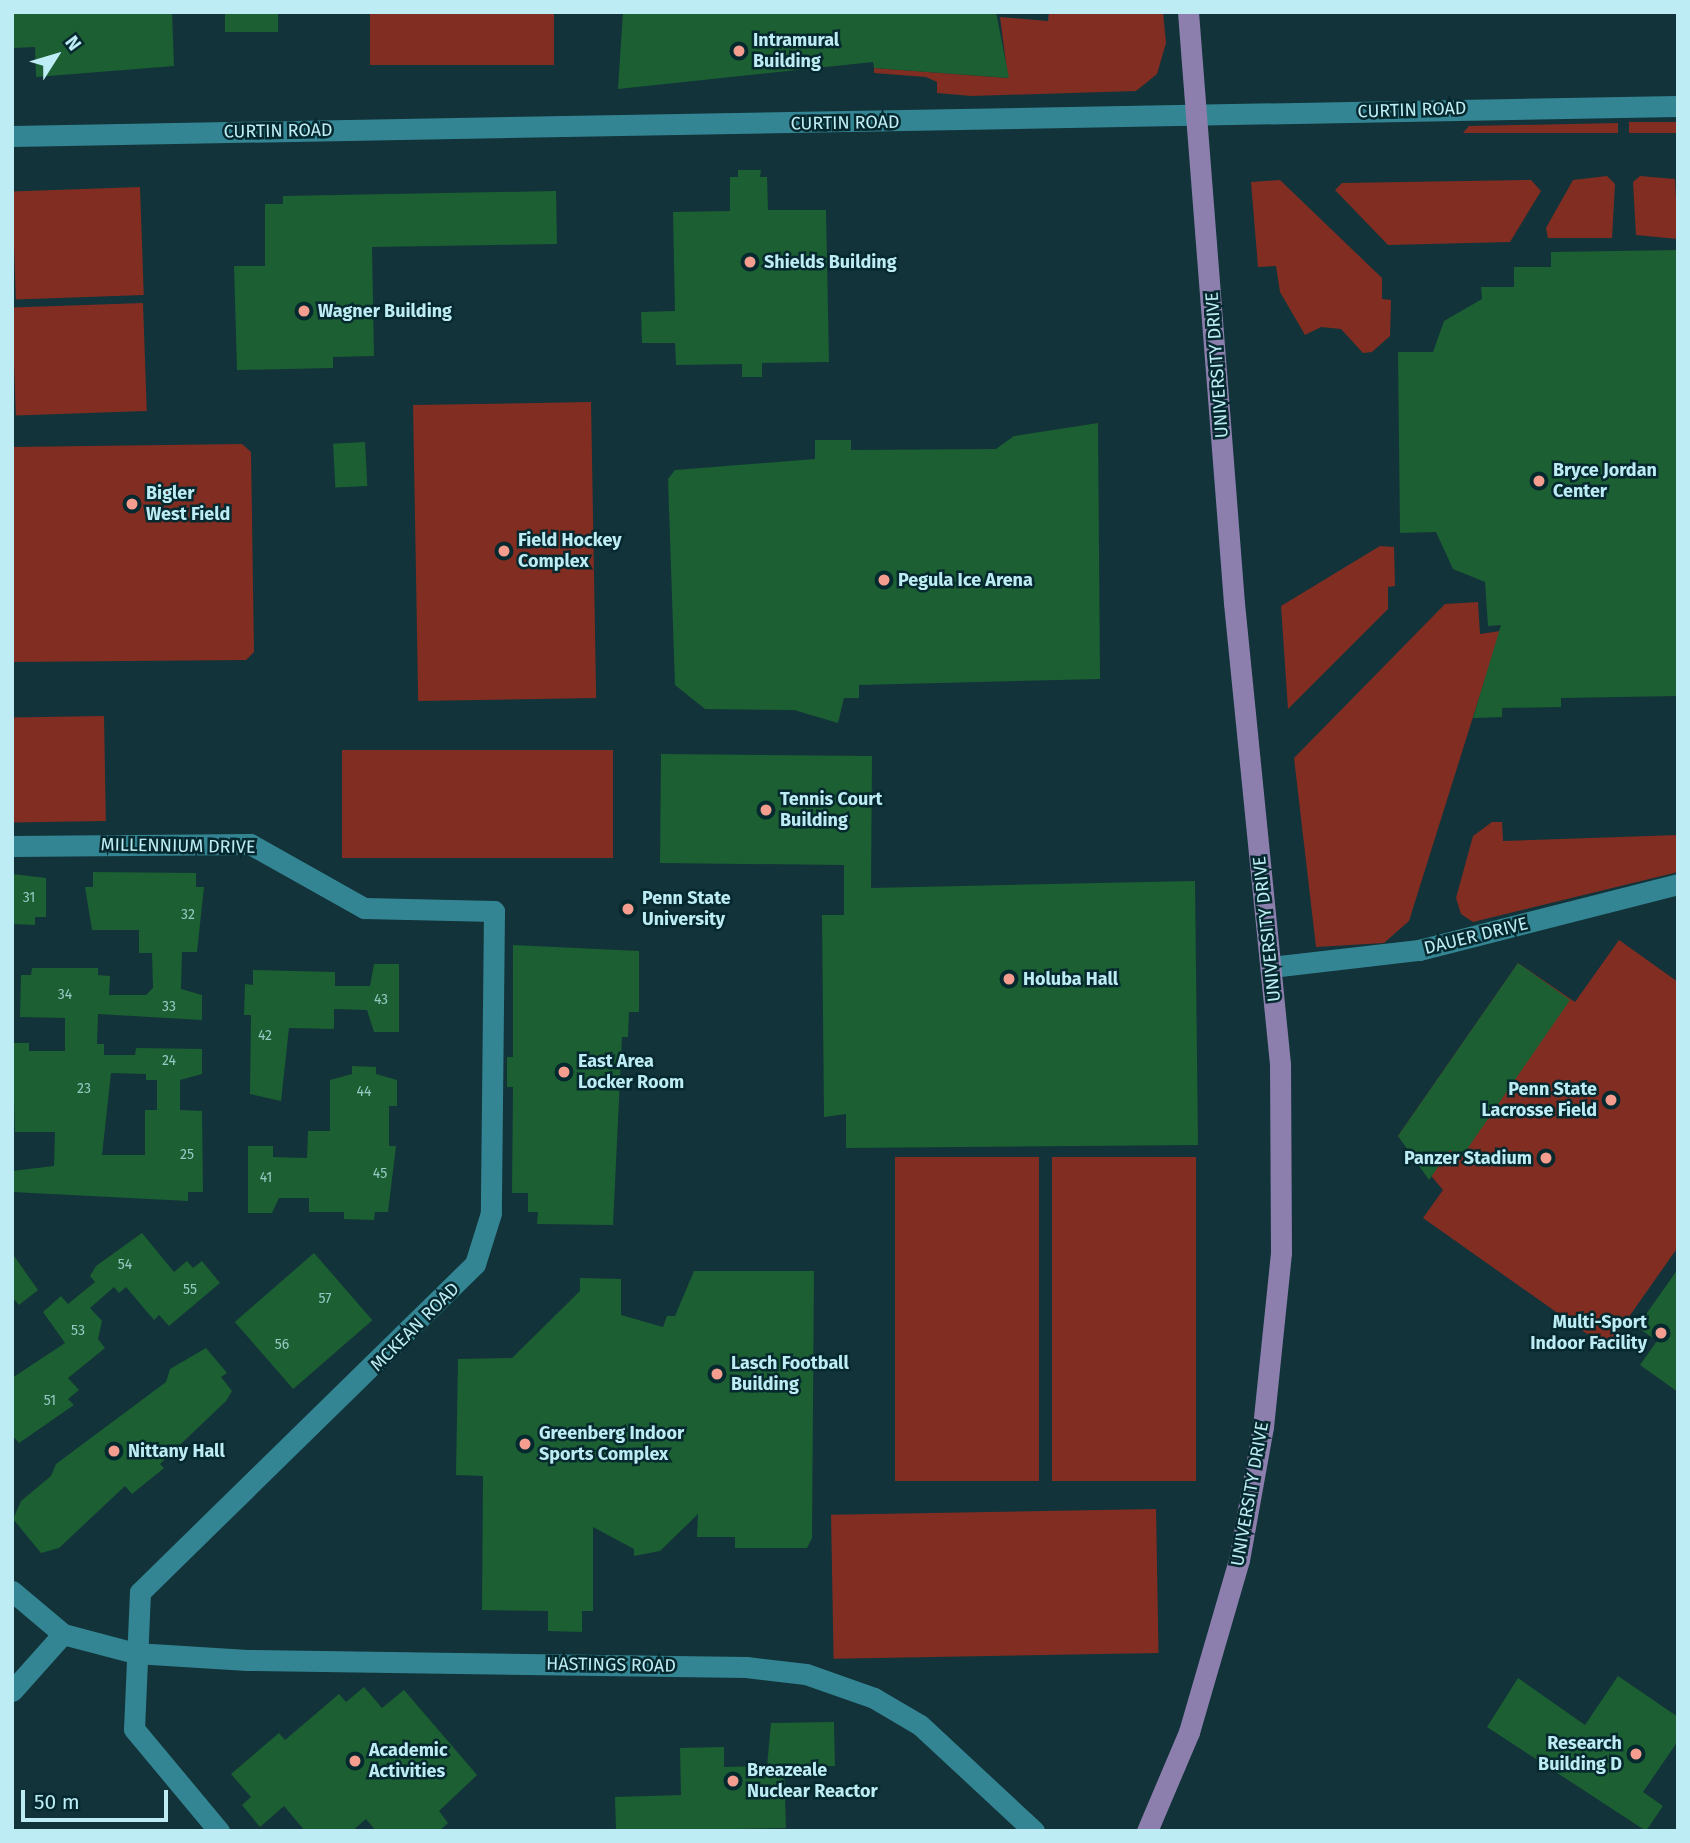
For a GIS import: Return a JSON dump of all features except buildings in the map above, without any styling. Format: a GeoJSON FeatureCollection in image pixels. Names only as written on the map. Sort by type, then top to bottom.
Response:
{"type":"FeatureCollection","features":[{"type":"Feature","properties":{"kind":"main road","name":"UNIVERSITY DRIVE"},"geometry":{"type":"LineString","coordinates":[[1147,1831],[1189,1732],[1227,1611],[1263,1427],[1282,1173],[1271,967],[1235,614],[1199,117],[1188,12]]}},
{"type":"Feature","properties":{"kind":"street","name":"CURTIN ROAD"},"geometry":{"type":"LineString","coordinates":[[12,136],[1678,107]]}},
{"type":"Feature","properties":{"kind":"street","name":"MILLENNIUM DRIVE"},"geometry":{"type":"LineString","coordinates":[[12,846],[250,844],[364,908],[494,911]]}},
{"type":"Feature","properties":{"kind":"street","name":"DAUER DRIVE"},"geometry":{"type":"LineString","coordinates":[[1271,967],[1419,950],[1678,884]]}},
{"type":"Feature","properties":{"kind":"street","name":"MCKEAN ROAD"},"geometry":{"type":"LineString","coordinates":[[219,1831],[134,1729],[139,1599],[148,1578],[312,1430],[475,1264],[491,1213],[494,911]]}},
{"type":"Feature","properties":{"kind":"street"},"geometry":{"type":"LineString","coordinates":[[12,1591],[63,1634],[12,1691]]}},
{"type":"Feature","properties":{"kind":"street","name":"HASTINGS ROAD"},"geometry":{"type":"LineString","coordinates":[[63,1634],[135,1653],[261,1660],[746,1667],[806,1674],[874,1698],[920,1725],[1034,1831]]}},
{"type":"Feature","properties":{"kind":"shaded area"},"geometry":{"type":"Polygon","coordinates":[[[370,12],[554,12],[554,65],[370,65],[370,12]]]}},
{"type":"Feature","properties":{"kind":"shaded area"},"geometry":{"type":"Polygon","coordinates":[[[1049,12],[1163,12],[1166,43],[1157,74],[1136,91],[972,96],[937,93],[937,82],[926,77],[874,73],[874,68],[1008,78],[1000,17],[1048,21],[1049,12]]]}},
{"type":"Feature","properties":{"kind":"shaded area"},"geometry":{"type":"Polygon","coordinates":[[[1629,122],[1678,122],[1678,133],[1629,133],[1629,122]]]}},
{"type":"Feature","properties":{"kind":"shaded area"},"geometry":{"type":"Polygon","coordinates":[[[1618,123],[1618,133],[1463,133],[1469,126],[1618,123]]]}},
{"type":"Feature","properties":{"kind":"shaded area"},"geometry":{"type":"Polygon","coordinates":[[[1607,176],[1615,184],[1612,238],[1548,238],[1546,228],[1573,180],[1607,176]]]}},
{"type":"Feature","properties":{"kind":"shaded area"},"geometry":{"type":"Polygon","coordinates":[[[1640,176],[1675,179],[1678,239],[1636,235],[1633,182],[1640,176]]]}},
{"type":"Feature","properties":{"kind":"shaded area"},"geometry":{"type":"Polygon","coordinates":[[[1280,180],[1382,278],[1382,299],[1391,300],[1390,336],[1372,352],[1363,353],[1341,329],[1321,327],[1305,335],[1280,292],[1276,266],[1258,267],[1251,182],[1280,180]]]}},
{"type":"Feature","properties":{"kind":"shaded area"},"geometry":{"type":"Polygon","coordinates":[[[1531,180],[1541,191],[1510,242],[1388,245],[1335,190],[1342,183],[1531,180]]]}},
{"type":"Feature","properties":{"kind":"shaded area"},"geometry":{"type":"Polygon","coordinates":[[[140,187],[144,295],[16,299],[12,191],[140,187]]]}},
{"type":"Feature","properties":{"kind":"shaded area"},"geometry":{"type":"Polygon","coordinates":[[[143,303],[147,411],[16,416],[12,308],[143,303]]]}},
{"type":"Feature","properties":{"kind":"shaded area","name":"Field Hockey Complex"},"geometry":{"type":"Polygon","coordinates":[[[591,402],[596,698],[418,701],[413,405],[591,402]]]}},
{"type":"Feature","properties":{"kind":"shaded area","name":"Bigler West Field"},"geometry":{"type":"Polygon","coordinates":[[[242,444],[251,452],[254,652],[246,660],[12,662],[12,447],[242,444]]]}},
{"type":"Feature","properties":{"kind":"shaded area"},"geometry":{"type":"Polygon","coordinates":[[[1380,546],[1394,547],[1395,586],[1388,587],[1388,609],[1288,709],[1281,606],[1380,546]]]}},
{"type":"Feature","properties":{"kind":"shaded area"},"geometry":{"type":"Polygon","coordinates":[[[1478,602],[1480,634],[1500,631],[1409,921],[1384,943],[1316,947],[1294,758],[1445,604],[1478,602]]]}},
{"type":"Feature","properties":{"kind":"shaded area"},"geometry":{"type":"Polygon","coordinates":[[[104,716],[106,821],[14,823],[12,718],[104,716]]]}},
{"type":"Feature","properties":{"kind":"shaded area"},"geometry":{"type":"Polygon","coordinates":[[[342,750],[613,750],[613,858],[342,858],[342,750]]]}},
{"type":"Feature","properties":{"kind":"shaded area"},"geometry":{"type":"Polygon","coordinates":[[[1492,822],[1502,822],[1503,841],[1678,835],[1678,872],[1473,922],[1461,914],[1456,898],[1473,836],[1492,822]]]}},
{"type":"Feature","properties":{"kind":"shaded area","name":"Panzer Stadium"},"geometry":{"type":"Polygon","coordinates":[[[1619,940],[1678,982],[1678,1247],[1607,1348],[1423,1218],[1443,1190],[1398,1136],[1518,963],[1575,1002],[1619,940]]]}},
{"type":"Feature","properties":{"kind":"shaded area"},"geometry":{"type":"Polygon","coordinates":[[[895,1157],[1039,1157],[1039,1481],[895,1481],[895,1157]]]}},
{"type":"Feature","properties":{"kind":"shaded area"},"geometry":{"type":"Polygon","coordinates":[[[1052,1157],[1196,1157],[1196,1481],[1052,1481],[1052,1157]]]}},
{"type":"Feature","properties":{"kind":"shaded area"},"geometry":{"type":"Polygon","coordinates":[[[1156,1509],[1159,1653],[834,1659],[831,1515],[1156,1509]]]}},
{"type":"Feature","properties":{"kind":"place","name":"Intramural Building"},"geometry":{"type":"Point","coordinates":[739,51]}},
{"type":"Feature","properties":{"kind":"place","name":"Shields Building"},"geometry":{"type":"Point","coordinates":[750,262]}},
{"type":"Feature","properties":{"kind":"place","name":"Wagner Building"},"geometry":{"type":"Point","coordinates":[304,311]}},
{"type":"Feature","properties":{"kind":"place","name":"Bryce Jordan Center"},"geometry":{"type":"Point","coordinates":[1539,481]}},
{"type":"Feature","properties":{"kind":"place","name":"Bigler West Field"},"geometry":{"type":"Point","coordinates":[132,504]}},
{"type":"Feature","properties":{"kind":"place","name":"Field Hockey Complex"},"geometry":{"type":"Point","coordinates":[504,551]}},
{"type":"Feature","properties":{"kind":"place","name":"Pegula Ice Arena"},"geometry":{"type":"Point","coordinates":[884,580]}},
{"type":"Feature","properties":{"kind":"place","name":"Tennis Court Building"},"geometry":{"type":"Point","coordinates":[766,810]}},
{"type":"Feature","properties":{"kind":"place","name":"Penn State University"},"geometry":{"type":"Point","coordinates":[628,909]}},
{"type":"Feature","properties":{"kind":"place","name":"Holuba Hall"},"geometry":{"type":"Point","coordinates":[1009,979]}},
{"type":"Feature","properties":{"kind":"place","name":"East Area Locker Room"},"geometry":{"type":"Point","coordinates":[564,1072]}},
{"type":"Feature","properties":{"kind":"place","name":"Penn State Lacrosse Field"},"geometry":{"type":"Point","coordinates":[1611,1100]}},
{"type":"Feature","properties":{"kind":"place","name":"Panzer Stadium"},"geometry":{"type":"Point","coordinates":[1546,1158]}},
{"type":"Feature","properties":{"kind":"place","name":"Multi-Sport Indoor Facility"},"geometry":{"type":"Point","coordinates":[1661,1333]}},
{"type":"Feature","properties":{"kind":"place","name":"Lasch Football Building"},"geometry":{"type":"Point","coordinates":[717,1374]}},
{"type":"Feature","properties":{"kind":"place","name":"Greenberg Indoor Sports Complex"},"geometry":{"type":"Point","coordinates":[525,1444]}},
{"type":"Feature","properties":{"kind":"place","name":"Nittany Hall"},"geometry":{"type":"Point","coordinates":[114,1451]}},
{"type":"Feature","properties":{"kind":"place","name":"Research Building D"},"geometry":{"type":"Point","coordinates":[1636,1754]}},
{"type":"Feature","properties":{"kind":"place","name":"Academic Activities"},"geometry":{"type":"Point","coordinates":[355,1761]}},
{"type":"Feature","properties":{"kind":"place","name":"Breazeale Nuclear Reactor"},"geometry":{"type":"Point","coordinates":[733,1781]}}]}
